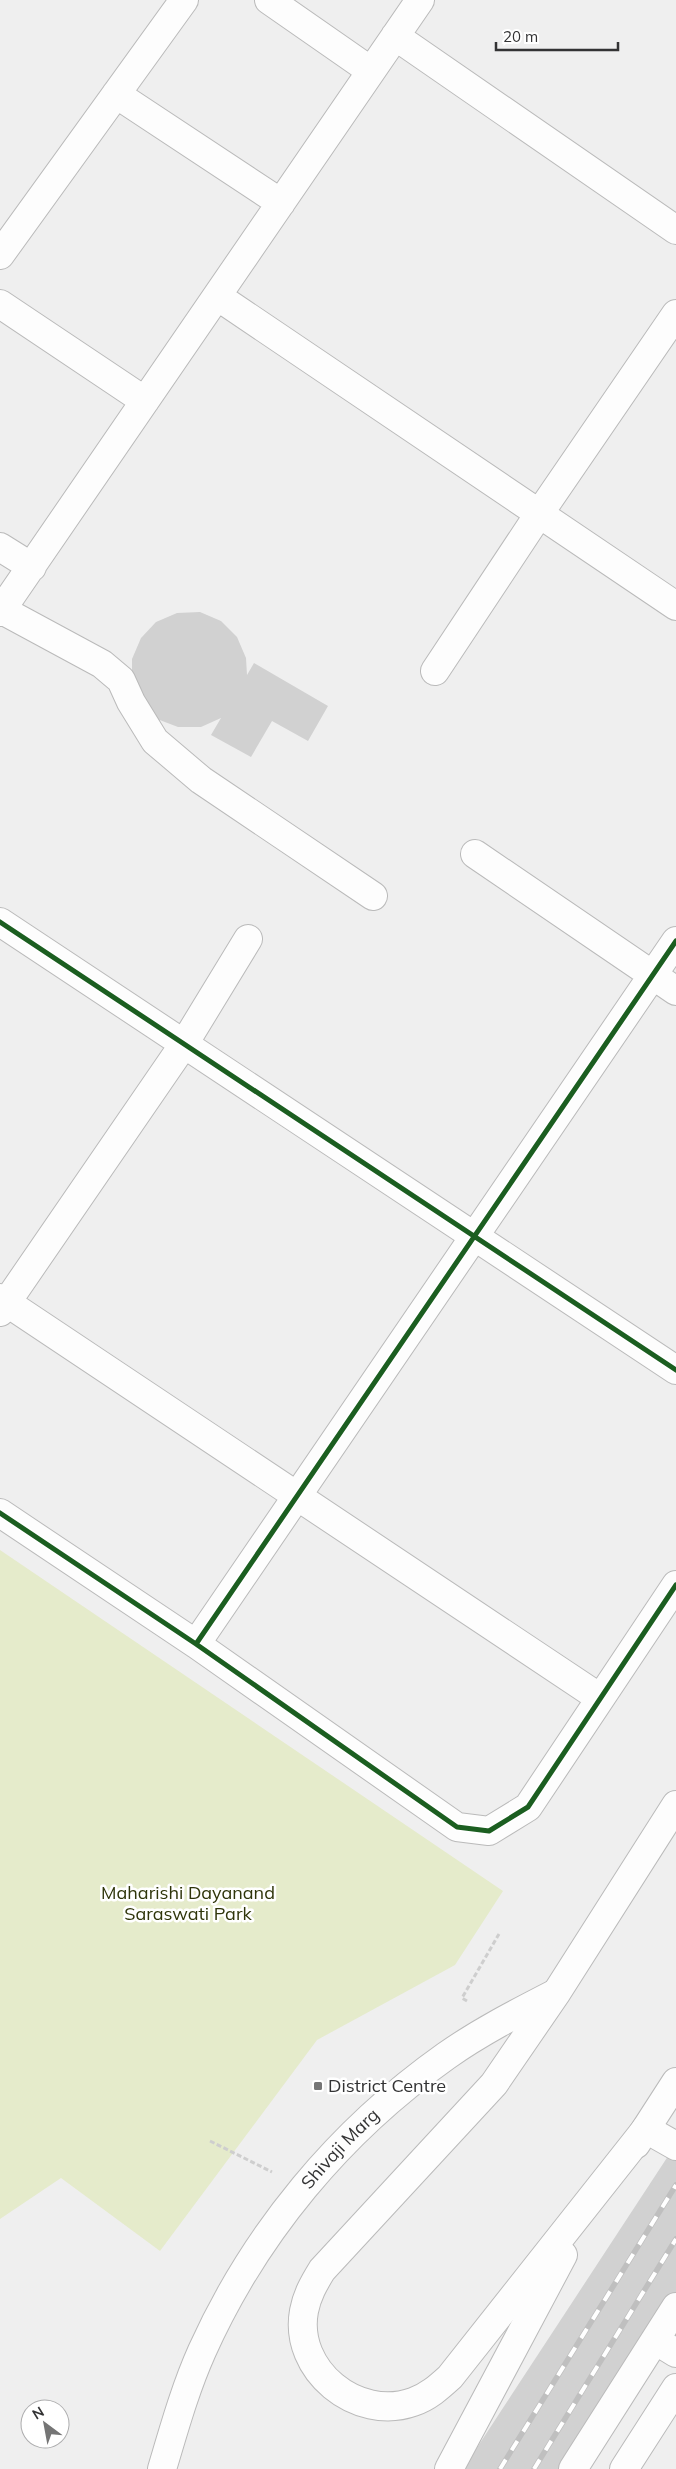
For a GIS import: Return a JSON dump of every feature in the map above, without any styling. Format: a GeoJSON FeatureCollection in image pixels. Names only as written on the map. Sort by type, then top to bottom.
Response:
{"type":"FeatureCollection","features":[{"type":"Feature","properties":{"kind":"street"},"geometry":{"type":"LineString","coordinates":[[0,255],[184,0]]}},
{"type":"Feature","properties":{"kind":"street"},"geometry":{"type":"LineString","coordinates":[[269,0],[371,71]]}},
{"type":"Feature","properties":{"kind":"street"},"geometry":{"type":"LineString","coordinates":[[373,896],[201,780],[155,742],[120,680],[102,664],[1,611],[420,0]]}},
{"type":"Feature","properties":{"kind":"street"},"geometry":{"type":"LineString","coordinates":[[395,36],[676,230]]}},
{"type":"Feature","properties":{"kind":"street"},"geometry":{"type":"LineString","coordinates":[[116,94],[281,203]]}},
{"type":"Feature","properties":{"kind":"street"},"geometry":{"type":"LineString","coordinates":[[216,296],[676,606]]}},
{"type":"Feature","properties":{"kind":"street"},"geometry":{"type":"LineString","coordinates":[[0,304],[145,401]]}},
{"type":"Feature","properties":{"kind":"street"},"geometry":{"type":"LineString","coordinates":[[435,671],[539,514],[676,314]]}},
{"type":"Feature","properties":{"kind":"street"},"geometry":{"type":"LineString","coordinates":[[0,547],[32,567]]}},
{"type":"Feature","properties":{"kind":"street"},"geometry":{"type":"LineString","coordinates":[[475,854],[676,991]]}},
{"type":"Feature","properties":{"kind":"street"},"geometry":{"type":"LineString","coordinates":[[0,922],[676,1370]]}},
{"type":"Feature","properties":{"kind":"street"},"geometry":{"type":"LineString","coordinates":[[248,939],[184,1044],[2,1304],[297,1496],[600,1698]]}},
{"type":"Feature","properties":{"kind":"street"},"geometry":{"type":"LineString","coordinates":[[196,1644],[676,942]]}},
{"type":"Feature","properties":{"kind":"street"},"geometry":{"type":"LineString","coordinates":[[0,1513],[196,1644],[458,1827],[488,1831],[528,1806],[676,1585]]}},
{"type":"Feature","properties":{"kind":"street","name":"Shivaji Marg"},"geometry":{"type":"LineString","coordinates":[[162,2469],[179,2411],[202,2351],[231,2294],[265,2239],[304,2187],[347,2139],[409,2084],[446,2056],[500,2022],[557,1992],[676,1805]]}},
{"type":"Feature","properties":{"kind":"street"},"geometry":{"type":"LineString","coordinates":[[557,1992],[494,2084],[318,2276],[310,2290],[304,2313],[304,2337],[311,2360],[324,2379],[343,2394],[372,2404],[388,2406],[412,2402],[433,2392],[450,2376],[646,2129]]}},
{"type":"Feature","properties":{"kind":"street"},"geometry":{"type":"LineString","coordinates":[[449,2469],[558,2264],[676,2082]]}},
{"type":"Feature","properties":{"kind":"street"},"geometry":{"type":"LineString","coordinates":[[646,2129],[676,2146]]}},
{"type":"Feature","properties":{"kind":"street"},"geometry":{"type":"LineString","coordinates":[[572,2469],[665,2347],[676,2307]]}},
{"type":"Feature","properties":{"kind":"street"},"geometry":{"type":"LineString","coordinates":[[624,2469],[676,2388]]}},
{"type":"Feature","properties":{"kind":"path"},"geometry":{"type":"LineString","coordinates":[[462,1998],[499,1934]]}},
{"type":"Feature","properties":{"kind":"path"},"geometry":{"type":"LineString","coordinates":[[210,2141],[304,2187]]}},
{"type":"Feature","properties":{"kind":"green space","name":"Maharishi Dayanand Saraswati Park"},"geometry":{"type":"Polygon","coordinates":[[[0,1550],[503,1891],[455,1965],[317,2040],[160,2251],[61,2178],[0,2219],[0,1550]]]}},
{"type":"Feature","properties":{"kind":"building"},"geometry":{"type":"Polygon","coordinates":[[[200,612],[221,621],[237,637],[246,658],[247,675],[254,663],[328,706],[308,741],[272,721],[251,757],[211,735],[221,718],[201,727],[178,727],[157,719],[132,682],[132,659],[141,638],[156,622],[177,613],[200,612]]]}},
{"type":"Feature","properties":{"kind":"building"},"geometry":{"type":"Polygon","coordinates":[[[676,2144],[676,2322],[580,2469],[463,2469],[676,2144]]]}},
{"type":"Feature","properties":{"kind":"railway"},"geometry":{"type":"LineString","coordinates":[[500,2469],[676,2185]]}},
{"type":"Feature","properties":{"kind":"railway"},"geometry":{"type":"LineString","coordinates":[[534,2469],[676,2239]]}},
{"type":"Feature","properties":{"kind":"cycle path"},"geometry":{"type":"LineString","coordinates":[[0,922],[676,1370]]}},
{"type":"Feature","properties":{"kind":"cycle path"},"geometry":{"type":"LineString","coordinates":[[196,1644],[676,941]]}},
{"type":"Feature","properties":{"kind":"cycle path"},"geometry":{"type":"LineString","coordinates":[[0,1513],[196,1644],[457,1827],[489,1831],[528,1807],[676,1585]]}},
{"type":"Feature","properties":{"kind":"place","name":"District Centre"},"geometry":{"type":"Point","coordinates":[318,2086]}}]}
